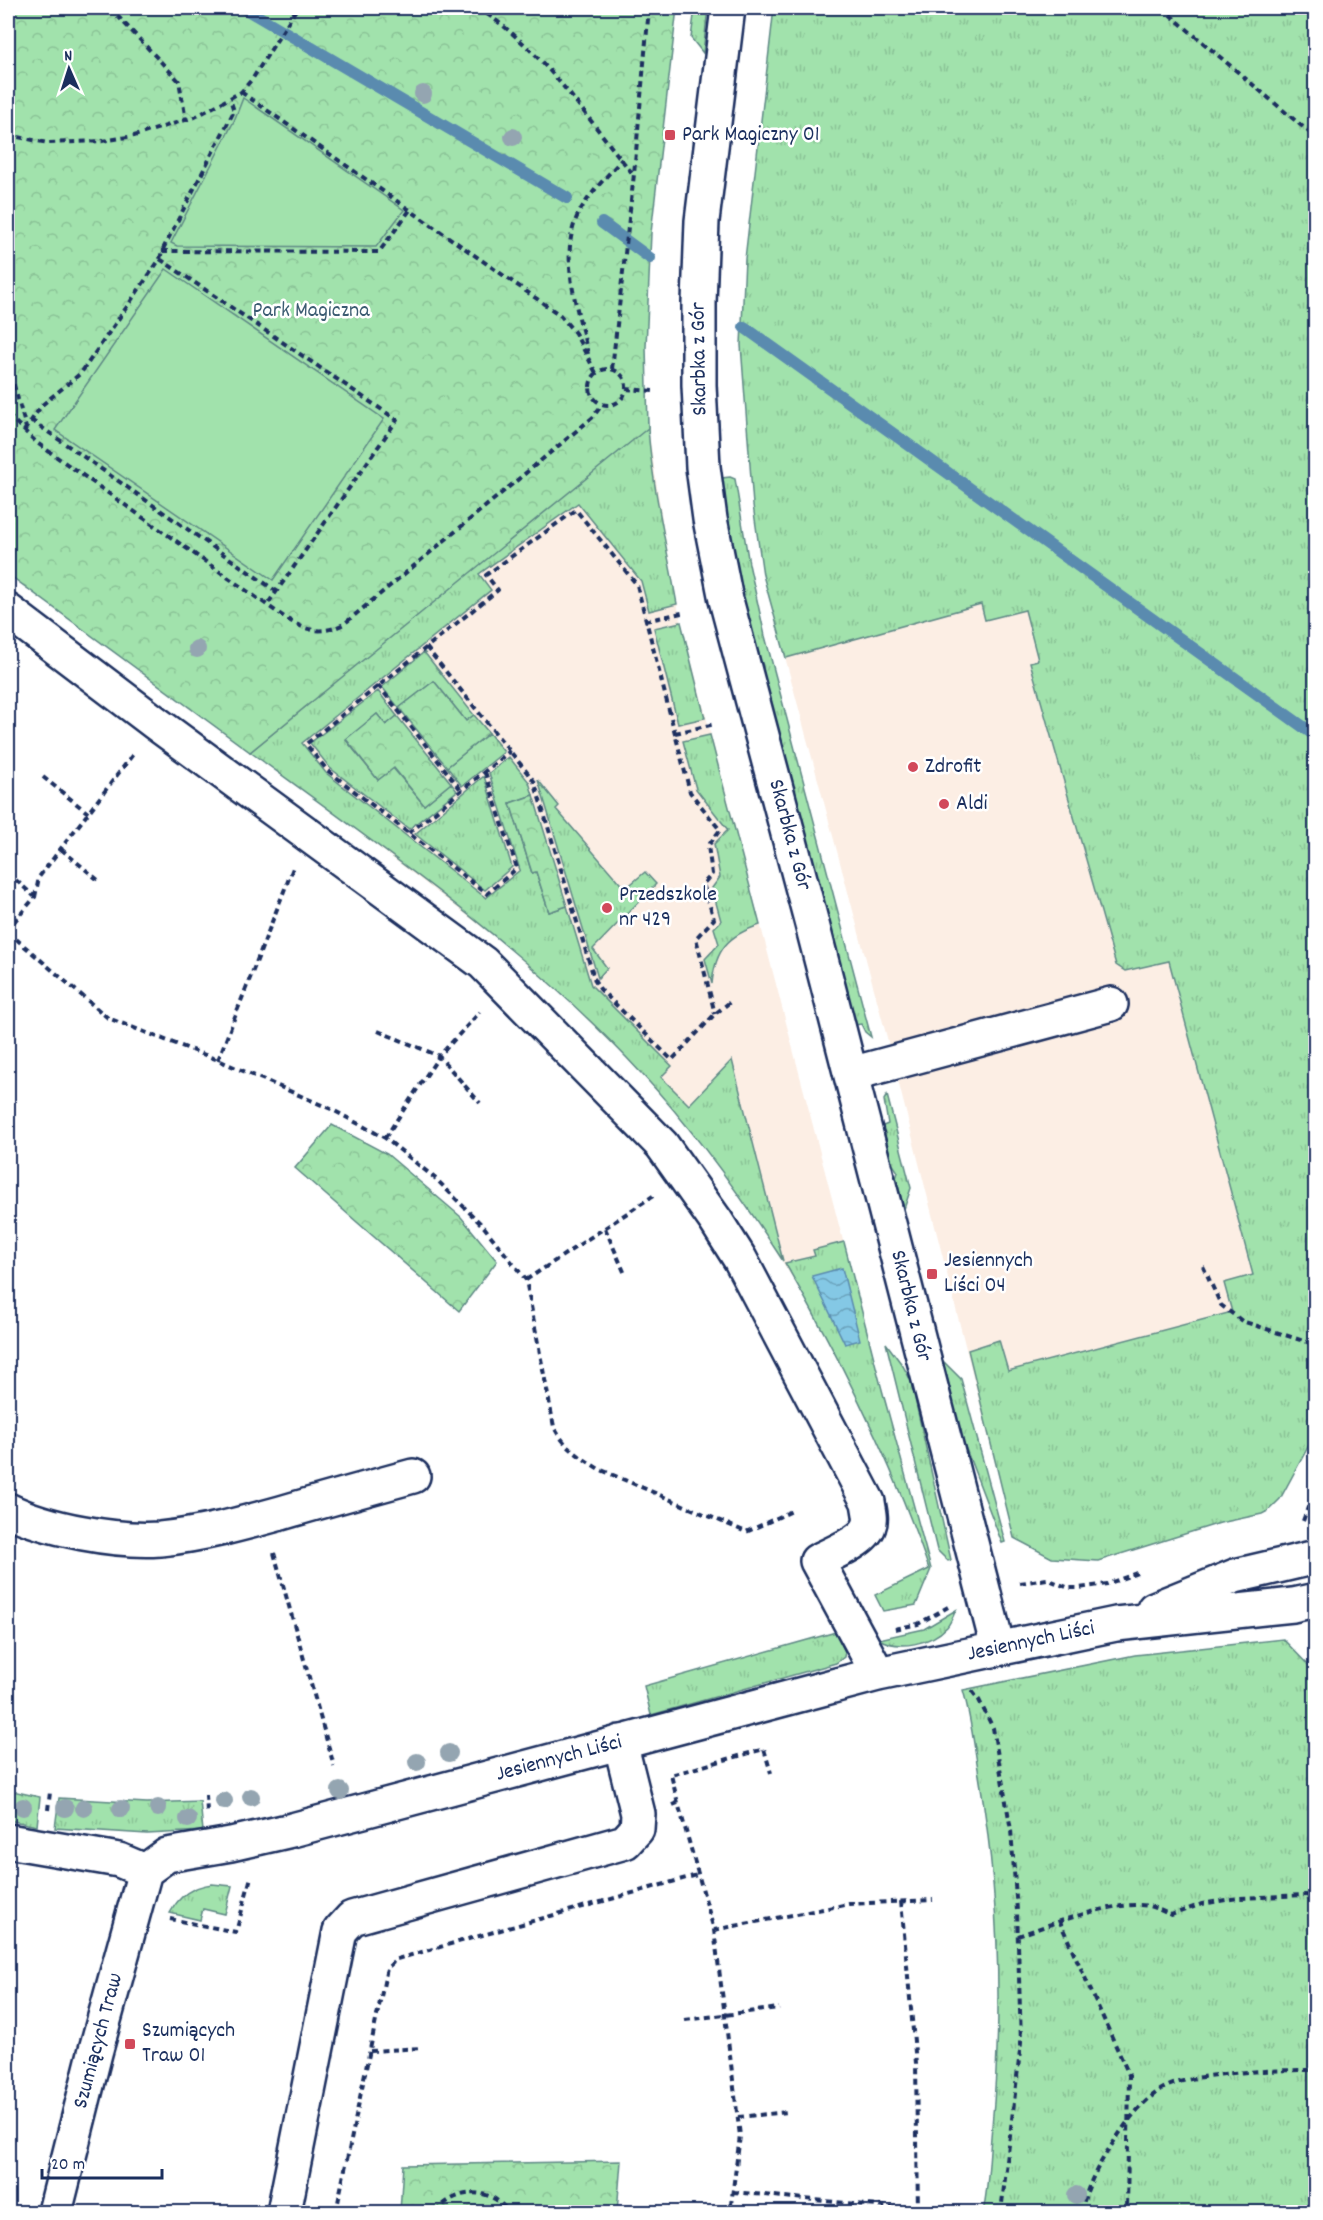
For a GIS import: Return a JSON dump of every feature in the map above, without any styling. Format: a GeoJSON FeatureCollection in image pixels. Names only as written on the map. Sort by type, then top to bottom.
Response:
{"type":"FeatureCollection","features":[{"type":"Feature","properties":{"kind":"street","name":"Skarbka z Gór"},"geometry":{"type":"LineString","coordinates":[[728,8],[702,221],[699,350],[703,467],[710,519],[726,600],[851,1074],[998,1648]]}},
{"type":"Feature","properties":{"kind":"street"},"geometry":{"type":"LineString","coordinates":[[8,611],[157,724],[483,963],[662,1145],[740,1259],[868,1502],[871,1517],[867,1531],[848,1545],[818,1561],[878,1674]]}},
{"type":"Feature","properties":{"kind":"street"},"geometry":{"type":"LineString","coordinates":[[851,1074],[1111,1004]]}},
{"type":"Feature","properties":{"kind":"street"},"geometry":{"type":"LineString","coordinates":[[8,1510],[73,1531],[110,1537],[160,1539],[246,1522],[413,1476]]}},
{"type":"Feature","properties":{"kind":"street","name":"Jesiennych Liści"},"geometry":{"type":"LineString","coordinates":[[1116,1624],[1235,1576],[1316,1557]]}},
{"type":"Feature","properties":{"kind":"street","name":"Jesiennych Liści"},"geometry":{"type":"LineString","coordinates":[[145,1870],[167,1855],[292,1830],[878,1674],[1116,1624],[1293,1605],[1316,1600]]}},
{"type":"Feature","properties":{"kind":"street"},"geometry":{"type":"LineString","coordinates":[[284,2212],[340,1931],[352,1918],[625,1842],[637,1829],[638,1814],[620,1742]]}},
{"type":"Feature","properties":{"kind":"street"},"geometry":{"type":"LineString","coordinates":[[8,1841],[119,1860],[145,1870]]}},
{"type":"Feature","properties":{"kind":"street","name":"Szumiących Traw"},"geometry":{"type":"LineString","coordinates":[[55,2212],[145,1870]]}},
{"type":"Feature","properties":{"kind":"path"},"geometry":{"type":"LineString","coordinates":[[110,8],[179,81],[186,120]]}},
{"type":"Feature","properties":{"kind":"path"},"geometry":{"type":"LineString","coordinates":[[8,135],[48,142],[93,142],[134,136],[186,120],[241,92],[253,78],[297,8]]}},
{"type":"Feature","properties":{"kind":"path"},"geometry":{"type":"LineString","coordinates":[[478,8],[502,23],[537,56],[634,174]]}},
{"type":"Feature","properties":{"kind":"path"},"geometry":{"type":"LineString","coordinates":[[612,369],[634,174],[649,8]]}},
{"type":"Feature","properties":{"kind":"path"},"geometry":{"type":"LineString","coordinates":[[1162,8],[1316,138]]}},
{"type":"Feature","properties":{"kind":"path"},"geometry":{"type":"LineString","coordinates":[[241,92],[560,315],[575,333],[596,373]]}},
{"type":"Feature","properties":{"kind":"path"},"geometry":{"type":"LineString","coordinates":[[25,430],[42,405],[81,373],[160,259],[234,111],[230,99]]}},
{"type":"Feature","properties":{"kind":"path"},"geometry":{"type":"LineString","coordinates":[[589,361],[569,263],[570,240],[582,206],[622,159]]}},
{"type":"Feature","properties":{"kind":"path"},"geometry":{"type":"LineString","coordinates":[[162,251],[379,252],[410,210]]}},
{"type":"Feature","properties":{"kind":"path"},"geometry":{"type":"LineString","coordinates":[[160,259],[397,420],[267,605]]}},
{"type":"Feature","properties":{"kind":"path"},"geometry":{"type":"LineString","coordinates":[[8,364],[25,430]]}},
{"type":"Feature","properties":{"kind":"path"},"geometry":{"type":"LineString","coordinates":[[604,369],[612,369],[622,374],[626,383],[626,393],[621,401],[612,405],[602,405],[594,399],[590,391],[591,381],[596,373],[604,369]]}},
{"type":"Feature","properties":{"kind":"path"},"geometry":{"type":"LineString","coordinates":[[626,389],[654,391]]}},
{"type":"Feature","properties":{"kind":"path"},"geometry":{"type":"LineString","coordinates":[[8,415],[37,443],[294,624],[308,630],[322,631],[344,624],[592,418],[602,405]]}},
{"type":"Feature","properties":{"kind":"path"},"geometry":{"type":"LineString","coordinates":[[31,420],[276,591]]}},
{"type":"Feature","properties":{"kind":"path"},"geometry":{"type":"LineString","coordinates":[[485,772],[517,868],[487,894],[327,770],[306,744],[498,590],[486,575],[576,510],[637,585],[690,792],[720,830],[708,846],[712,874],[703,884],[714,919],[696,938],[715,1014]]}},
{"type":"Feature","properties":{"kind":"path"},"geometry":{"type":"LineString","coordinates":[[645,621],[686,612]]}},
{"type":"Feature","properties":{"kind":"path"},"geometry":{"type":"LineString","coordinates":[[426,647],[534,781],[595,981],[600,989],[672,1060],[715,1014],[730,1002]]}},
{"type":"Feature","properties":{"kind":"path"},"geometry":{"type":"LineString","coordinates":[[378,686],[462,791]]}},
{"type":"Feature","properties":{"kind":"path"},"geometry":{"type":"LineString","coordinates":[[157,724],[39,877],[35,897],[8,931],[108,1018],[218,1060],[331,1109],[385,1138],[436,1179],[484,1227],[526,1280],[554,1427],[562,1442],[581,1458],[599,1469],[746,1532],[792,1511]]}},
{"type":"Feature","properties":{"kind":"path"},"geometry":{"type":"LineString","coordinates":[[675,733],[715,724]]}},
{"type":"Feature","properties":{"kind":"path"},"geometry":{"type":"LineString","coordinates":[[409,833],[510,751]]}},
{"type":"Feature","properties":{"kind":"path"},"geometry":{"type":"LineString","coordinates":[[43,777],[88,813]]}},
{"type":"Feature","properties":{"kind":"path"},"geometry":{"type":"LineString","coordinates":[[218,1060],[307,834]]}},
{"type":"Feature","properties":{"kind":"path"},"geometry":{"type":"LineString","coordinates":[[61,849],[98,880]]}},
{"type":"Feature","properties":{"kind":"path"},"geometry":{"type":"LineString","coordinates":[[8,873],[35,897]]}},
{"type":"Feature","properties":{"kind":"path"},"geometry":{"type":"LineString","coordinates":[[385,1138],[439,1056],[506,984]]}},
{"type":"Feature","properties":{"kind":"path"},"geometry":{"type":"LineString","coordinates":[[378,1031],[439,1056],[480,1103]]}},
{"type":"Feature","properties":{"kind":"path"},"geometry":{"type":"LineString","coordinates":[[526,1280],[684,1175]]}},
{"type":"Feature","properties":{"kind":"path"},"geometry":{"type":"LineString","coordinates":[[605,1228],[625,1274]]}},
{"type":"Feature","properties":{"kind":"path"},"geometry":{"type":"LineString","coordinates":[[1203,1266],[1221,1305],[1242,1321],[1316,1345]]}},
{"type":"Feature","properties":{"kind":"path"},"geometry":{"type":"LineString","coordinates":[[274,1553],[334,1766]]}},
{"type":"Feature","properties":{"kind":"path"},"geometry":{"type":"LineString","coordinates":[[858,1636],[918,1624],[959,1599],[1030,1580],[1047,1579],[1069,1587],[1092,1587],[1147,1570]]}},
{"type":"Feature","properties":{"kind":"path"},"geometry":{"type":"LineString","coordinates":[[968,1687],[979,1700],[993,1728],[1011,1830],[1018,1936],[1021,2043],[1000,2212]]}},
{"type":"Feature","properties":{"kind":"path"},"geometry":{"type":"LineString","coordinates":[[730,2212],[740,2136],[714,1930],[671,1775],[764,1749],[771,1773]]}},
{"type":"Feature","properties":{"kind":"path"},"geometry":{"type":"LineString","coordinates":[[669,1806],[678,1803]]}},
{"type":"Feature","properties":{"kind":"path"},"geometry":{"type":"LineString","coordinates":[[160,1917],[236,1932],[252,1873]]}},
{"type":"Feature","properties":{"kind":"path"},"geometry":{"type":"LineString","coordinates":[[336,2212],[387,1968],[397,1959],[697,1875]]}},
{"type":"Feature","properties":{"kind":"path"},"geometry":{"type":"LineString","coordinates":[[1018,1936],[1059,1920],[1121,1906],[1149,1906],[1171,1915],[1202,1904],[1238,1898],[1316,1896]]}},
{"type":"Feature","properties":{"kind":"path"},"geometry":{"type":"LineString","coordinates":[[714,1930],[849,1904],[933,1900]]}},
{"type":"Feature","properties":{"kind":"path"},"geometry":{"type":"LineString","coordinates":[[733,2192],[918,2211],[916,2063],[901,1901]]}},
{"type":"Feature","properties":{"kind":"path"},"geometry":{"type":"LineString","coordinates":[[1059,1920],[1130,2075],[1127,2212]]}},
{"type":"Feature","properties":{"kind":"path"},"geometry":{"type":"LineString","coordinates":[[685,2020],[779,2008]]}},
{"type":"Feature","properties":{"kind":"path"},"geometry":{"type":"LineString","coordinates":[[370,2051],[422,2048]]}},
{"type":"Feature","properties":{"kind":"path"},"geometry":{"type":"LineString","coordinates":[[1081,2212],[1086,2190],[1096,2168],[1130,2117],[1162,2089],[1191,2078],[1280,2070],[1316,2070]]}},
{"type":"Feature","properties":{"kind":"path"},"geometry":{"type":"LineString","coordinates":[[738,2117],[788,2112]]}},
{"type":"Feature","properties":{"kind":"path"},"geometry":{"type":"LineString","coordinates":[[436,2212],[442,2205],[458,2195],[477,2193],[495,2199],[509,2212]]}},
{"type":"Feature","properties":{"kind":"path"},"geometry":{"type":"LineString","coordinates":[[831,2212],[832,2202]]}},
{"type":"Feature","properties":{"kind":"shaded area"},"geometry":{"type":"Polygon","coordinates":[[[741,345],[1135,622],[1316,1405],[1280,1499],[1262,1514],[1220,1523],[1098,1561],[1052,1558],[1014,1538],[889,1045],[763,575],[753,505],[741,345]]]}},
{"type":"Feature","properties":{"kind":"shaded area","name":"Przedszkole nr 429"},"geometry":{"type":"Polygon","coordinates":[[[648,428],[679,613],[881,1386],[856,1392],[821,1324],[747,1205],[702,1144],[641,1072],[573,1005],[499,940],[342,819],[250,752],[648,428]]]}},
{"type":"Feature","properties":{"kind":"green space","name":"Park Magiczna"},"geometry":{"type":"Polygon","coordinates":[[[8,8],[677,8],[651,233],[646,347],[648,428],[250,752],[8,574],[8,8]]]}},
{"type":"Feature","properties":{"kind":"green space"},"geometry":{"type":"Polygon","coordinates":[[[695,8],[708,8],[703,53],[691,38],[695,8]]]}},
{"type":"Feature","properties":{"kind":"green space"},"geometry":{"type":"Polygon","coordinates":[[[774,8],[1315,8],[1315,1434],[1280,1499],[1268,1511],[1220,1523],[1098,1561],[1052,1558],[1014,1538],[968,1350],[999,1340],[1008,1371],[1232,1312],[1224,1283],[1253,1275],[1169,961],[1125,971],[1116,965],[1030,662],[1038,660],[1025,610],[985,620],[981,604],[786,658],[763,575],[753,505],[741,345],[745,259],[774,8]]]}},
{"type":"Feature","properties":{"kind":"green space"},"geometry":{"type":"Polygon","coordinates":[[[243,98],[404,210],[376,247],[177,246],[171,243],[234,121],[243,98]]]}},
{"type":"Feature","properties":{"kind":"green space"},"geometry":{"type":"Polygon","coordinates":[[[166,269],[384,419],[273,580],[55,430],[166,269]]]}},
{"type":"Feature","properties":{"kind":"green space"},"geometry":{"type":"Polygon","coordinates":[[[647,410],[654,483],[677,604],[649,611],[641,581],[578,503],[479,574],[491,590],[302,743],[326,773],[486,898],[520,870],[489,773],[509,757],[529,782],[533,795],[510,803],[532,873],[536,872],[549,912],[567,906],[591,985],[672,1066],[661,1077],[689,1105],[732,1060],[783,1261],[733,1187],[661,1095],[551,984],[454,903],[250,752],[305,707],[8,433],[647,410]]]}},
{"type":"Feature","properties":{"kind":"green space"},"geometry":{"type":"Polygon","coordinates":[[[722,478],[735,479],[749,564],[765,636],[871,1037],[861,1024],[855,1025],[761,673],[762,663],[757,659],[728,528],[722,478]]]}},
{"type":"Feature","properties":{"kind":"green space"},"geometry":{"type":"Polygon","coordinates":[[[681,622],[705,718],[678,724],[654,628],[681,622]]]}},
{"type":"Feature","properties":{"kind":"green space"},"geometry":{"type":"Polygon","coordinates":[[[424,652],[474,715],[466,721],[434,681],[399,708],[382,687],[424,652]]]}},
{"type":"Feature","properties":{"kind":"green space"},"geometry":{"type":"Polygon","coordinates":[[[434,681],[466,721],[474,715],[489,733],[447,767],[399,708],[434,681]]]}},
{"type":"Feature","properties":{"kind":"green space"},"geometry":{"type":"Polygon","coordinates":[[[378,691],[397,716],[386,725],[377,714],[346,740],[378,780],[393,768],[424,805],[451,783],[457,791],[409,829],[330,768],[310,743],[378,691]]]}},
{"type":"Feature","properties":{"kind":"green space"},"geometry":{"type":"Polygon","coordinates":[[[377,714],[386,725],[397,716],[451,783],[424,805],[394,768],[378,780],[346,739],[377,714]]]}},
{"type":"Feature","properties":{"kind":"green space"},"geometry":{"type":"Polygon","coordinates":[[[489,733],[504,752],[462,786],[447,767],[489,733]]]}},
{"type":"Feature","properties":{"kind":"green space"},"geometry":{"type":"Polygon","coordinates":[[[710,735],[760,925],[739,934],[725,945],[716,962],[712,984],[705,959],[719,944],[714,928],[721,921],[712,888],[720,877],[714,844],[728,830],[696,789],[683,741],[710,735]]]}},
{"type":"Feature","properties":{"kind":"green space"},"geometry":{"type":"Polygon","coordinates":[[[484,776],[512,867],[485,890],[415,834],[484,776]]]}},
{"type":"Feature","properties":{"kind":"green space"},"geometry":{"type":"Polygon","coordinates":[[[538,780],[559,806],[556,809],[625,889],[645,872],[656,884],[593,949],[607,968],[598,978],[538,780]]]}},
{"type":"Feature","properties":{"kind":"green space"},"geometry":{"type":"Polygon","coordinates":[[[533,795],[567,906],[549,912],[536,872],[532,873],[510,803],[533,795]]]}},
{"type":"Feature","properties":{"kind":"green space"},"geometry":{"type":"Polygon","coordinates":[[[887,1095],[911,1188],[904,1209],[896,1178],[898,1172],[892,1163],[883,1129],[883,1126],[888,1124],[884,1100],[887,1095]]]}},
{"type":"Feature","properties":{"kind":"green space"},"geometry":{"type":"Polygon","coordinates":[[[332,1125],[387,1154],[461,1217],[497,1261],[459,1311],[295,1168],[332,1125]]]}},
{"type":"Feature","properties":{"kind":"green space"},"geometry":{"type":"Polygon","coordinates":[[[844,1242],[931,1569],[916,1605],[883,1611],[875,1595],[929,1569],[899,1489],[864,1412],[846,1374],[785,1263],[815,1256],[813,1250],[844,1242]]]}},
{"type":"Feature","properties":{"kind":"green space"},"geometry":{"type":"Polygon","coordinates":[[[886,1343],[911,1381],[951,1560],[948,1561],[937,1550],[886,1343]]]}},
{"type":"Feature","properties":{"kind":"green space"},"geometry":{"type":"Polygon","coordinates":[[[943,1361],[961,1379],[1005,1542],[1002,1543],[961,1436],[943,1361]]]}},
{"type":"Feature","properties":{"kind":"green space"},"geometry":{"type":"Polygon","coordinates":[[[956,1610],[947,1627],[932,1638],[905,1645],[887,1643],[879,1639],[924,1629],[956,1610]]]}},
{"type":"Feature","properties":{"kind":"green space"},"geometry":{"type":"Polygon","coordinates":[[[836,1632],[845,1652],[844,1657],[836,1663],[651,1715],[644,1686],[836,1632]]]}},
{"type":"Feature","properties":{"kind":"green space"},"geometry":{"type":"Polygon","coordinates":[[[1283,1639],[1315,1672],[1315,2212],[983,2212],[988,2180],[995,2082],[997,1950],[986,1819],[963,1690],[1135,1655],[1283,1639]]]}},
{"type":"Feature","properties":{"kind":"green space"},"geometry":{"type":"Polygon","coordinates":[[[8,1790],[40,1797],[37,1826],[8,1820],[8,1790]]]}},
{"type":"Feature","properties":{"kind":"green space"},"geometry":{"type":"Polygon","coordinates":[[[59,1798],[147,1803],[200,1801],[203,1831],[147,1834],[55,1828],[59,1798]]]}},
{"type":"Feature","properties":{"kind":"green space"},"geometry":{"type":"Polygon","coordinates":[[[212,1884],[232,1886],[225,1914],[203,1909],[200,1920],[170,1913],[187,1893],[198,1887],[212,1884]]]}},
{"type":"Feature","properties":{"kind":"green space"},"geometry":{"type":"Polygon","coordinates":[[[621,2161],[617,2212],[400,2212],[403,2165],[621,2161]]]}},
{"type":"Feature","properties":{"kind":"water"},"geometry":{"type":"Polygon","coordinates":[[[842,1268],[860,1340],[845,1344],[812,1276],[842,1268]]]}},
{"type":"Feature","properties":{"kind":"waterway"},"geometry":{"type":"LineString","coordinates":[[244,8],[567,198]]}},
{"type":"Feature","properties":{"kind":"waterway"},"geometry":{"type":"LineString","coordinates":[[602,223],[650,258]]}},
{"type":"Feature","properties":{"kind":"waterway"},"geometry":{"type":"LineString","coordinates":[[744,327],[1316,736]]}},
{"type":"Feature","properties":{"kind":"place","name":"Park Magiczny 01"},"geometry":{"type":"Point","coordinates":[670,135]}},
{"type":"Feature","properties":{"kind":"place","name":"Zdrofit"},"geometry":{"type":"Point","coordinates":[913,767]}},
{"type":"Feature","properties":{"kind":"place","name":"Aldi"},"geometry":{"type":"Point","coordinates":[944,804]}},
{"type":"Feature","properties":{"kind":"place","name":"Przedszkole nr 429"},"geometry":{"type":"Point","coordinates":[607,908]}},
{"type":"Feature","properties":{"kind":"place","name":"Jesiennych Liści 04"},"geometry":{"type":"Point","coordinates":[932,1274]}},
{"type":"Feature","properties":{"kind":"place","name":"Szumiących Traw 01"},"geometry":{"type":"Point","coordinates":[130,2044]}}]}
